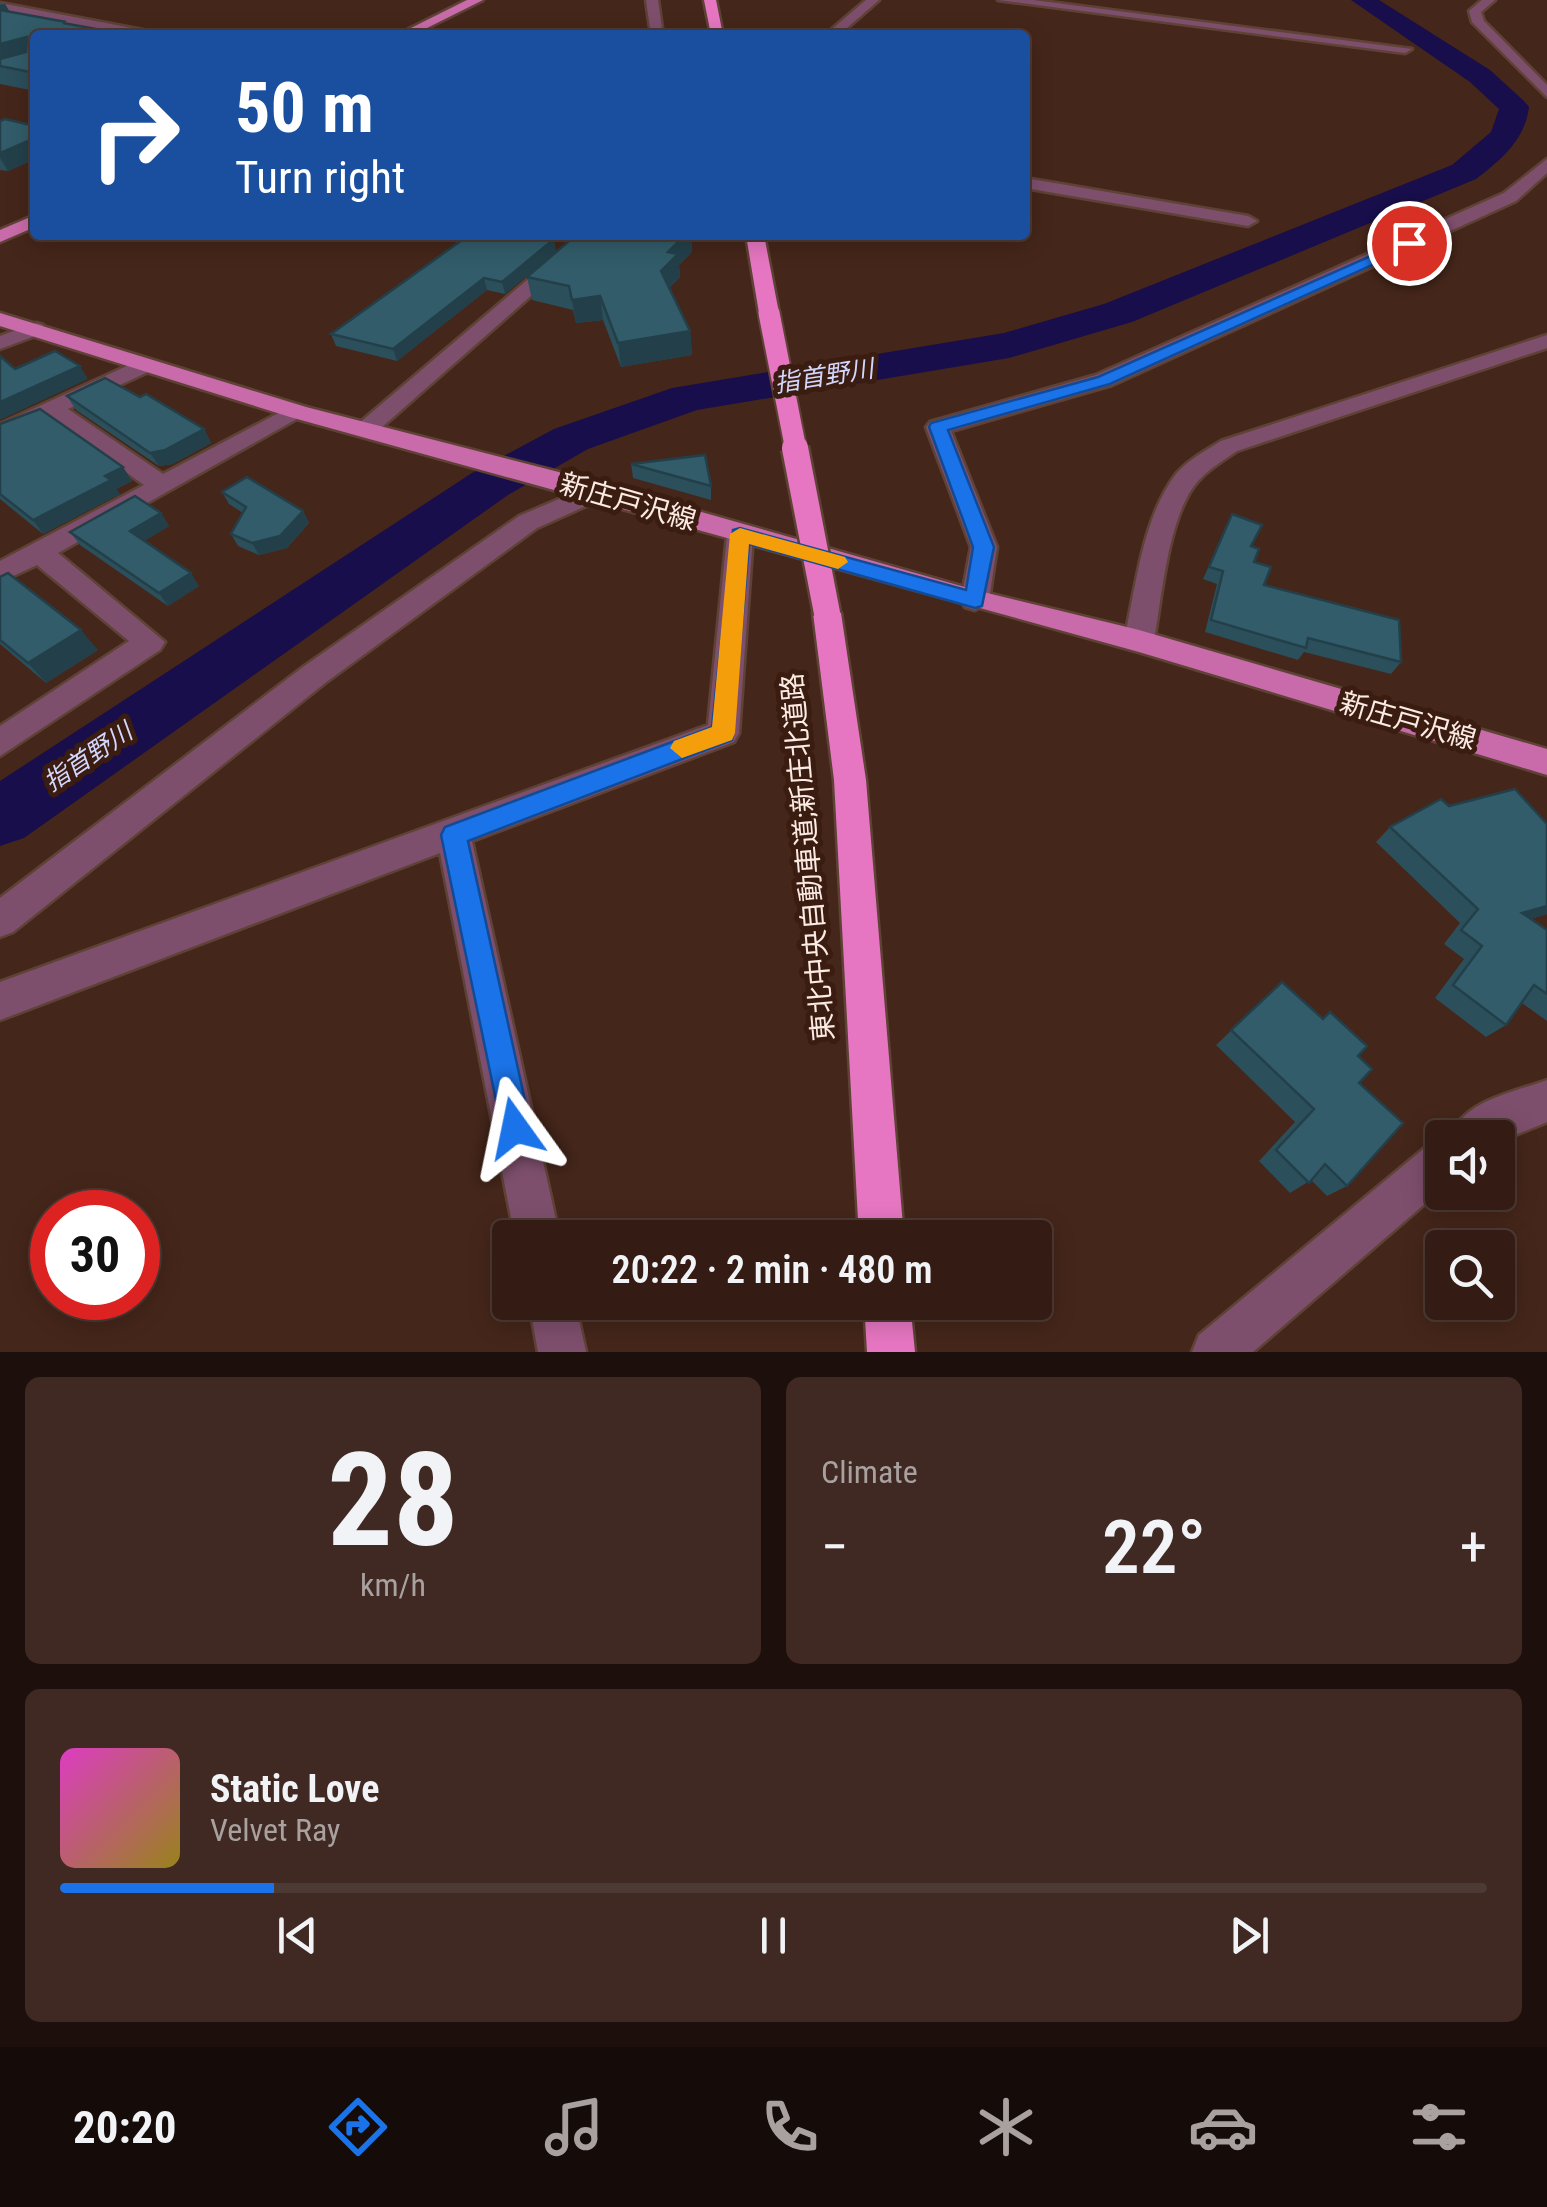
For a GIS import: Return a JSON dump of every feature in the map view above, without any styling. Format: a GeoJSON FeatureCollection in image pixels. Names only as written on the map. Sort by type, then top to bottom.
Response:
{"type":"FeatureCollection","features":[{"type":"Feature","properties":{"kind":"highway"},"geometry":{"type":"LineString","coordinates":[[710,0],[716,30]]}},
{"type":"Feature","properties":{"kind":"highway","name":"東北中央自動車道;新庄北道路"},"geometry":{"type":"LineString","coordinates":[[755,240],[827,614],[850,780],[881,1220]]}},
{"type":"Feature","properties":{"kind":"highway"},"geometry":{"type":"LineString","coordinates":[[888,1320],[891,1352]]}},
{"type":"Feature","properties":{"kind":"main road"},"geometry":{"type":"LineString","coordinates":[[414,30],[477,0]]}},
{"type":"Feature","properties":{"kind":"main road"},"geometry":{"type":"LineString","coordinates":[[0,238],[30,223]]}},
{"type":"Feature","properties":{"kind":"main road","name":"新庄戸沢線"},"geometry":{"type":"LineString","coordinates":[[0,319],[298,412],[585,488],[975,600],[1138,641],[1547,762]]}},
{"type":"Feature","properties":{"kind":"street"},"geometry":{"type":"LineString","coordinates":[[652,0],[656,30]]}},
{"type":"Feature","properties":{"kind":"street"},"geometry":{"type":"LineString","coordinates":[[837,30],[873,0]]}},
{"type":"Feature","properties":{"kind":"street"},"geometry":{"type":"LineString","coordinates":[[1004,0],[1406,49]]}},
{"type":"Feature","properties":{"kind":"street"},"geometry":{"type":"LineString","coordinates":[[1489,0],[1475,11],[1478,22],[1547,92]]}},
{"type":"Feature","properties":{"kind":"street"},"geometry":{"type":"LineString","coordinates":[[0,8],[104,30]]}},
{"type":"Feature","properties":{"kind":"street"},"geometry":{"type":"LineString","coordinates":[[975,600],[984,547],[938,427],[1104,380],[1510,196],[1547,164]]}},
{"type":"Feature","properties":{"kind":"street"},"geometry":{"type":"LineString","coordinates":[[1030,184],[1248,221]]}},
{"type":"Feature","properties":{"kind":"street"},"geometry":{"type":"LineString","coordinates":[[364,430],[586,240]]}},
{"type":"Feature","properties":{"kind":"street"},"geometry":{"type":"LineString","coordinates":[[0,343],[36,329]]}},
{"type":"Feature","properties":{"kind":"street"},"geometry":{"type":"LineString","coordinates":[[1138,641],[1173,502],[1185,480],[1205,461],[1229,446],[1547,341]]}},
{"type":"Feature","properties":{"kind":"street"},"geometry":{"type":"LineString","coordinates":[[0,432],[142,366]]}},
{"type":"Feature","properties":{"kind":"street"},"geometry":{"type":"LineString","coordinates":[[51,408],[163,486]]}},
{"type":"Feature","properties":{"kind":"street"},"geometry":{"type":"LineString","coordinates":[[0,573],[298,412]]}},
{"type":"Feature","properties":{"kind":"street"},"geometry":{"type":"LineString","coordinates":[[0,920],[329,664],[528,522],[585,488]]}},
{"type":"Feature","properties":{"kind":"street"},"geometry":{"type":"LineString","coordinates":[[0,1001],[723,733],[740,534]]}},
{"type":"Feature","properties":{"kind":"street"},"geometry":{"type":"LineString","coordinates":[[0,743],[150,642],[40,553]]}},
{"type":"Feature","properties":{"kind":"street"},"geometry":{"type":"LineString","coordinates":[[454,835],[534,1220]]}},
{"type":"Feature","properties":{"kind":"street"},"geometry":{"type":"LineString","coordinates":[[1495,1120],[1547,1101]]}},
{"type":"Feature","properties":{"kind":"street"},"geometry":{"type":"LineString","coordinates":[[1216,1352],[1425,1175]]}},
{"type":"Feature","properties":{"kind":"street"},"geometry":{"type":"LineString","coordinates":[[556,1320],[562,1352]]}},
{"type":"Feature","properties":{"kind":"building"},"geometry":{"type":"Polygon","coordinates":[[[0,10],[102,30],[30,30],[30,72],[0,66],[0,59],[26,52],[27,37],[0,44],[0,10]]]}},
{"type":"Feature","properties":{"kind":"building"},"geometry":{"type":"Polygon","coordinates":[[[0,121],[30,125],[30,140],[0,153],[0,121]]]}},
{"type":"Feature","properties":{"kind":"building"},"geometry":{"type":"Polygon","coordinates":[[[462,240],[553,240],[502,282],[484,278],[393,349],[331,334],[462,240]]]}},
{"type":"Feature","properties":{"kind":"building"},"geometry":{"type":"Polygon","coordinates":[[[570,240],[680,240],[668,252],[678,254],[661,271],[690,331],[618,343],[600,296],[572,300],[569,286],[527,277],[570,240]]]}},
{"type":"Feature","properties":{"kind":"building"},"geometry":{"type":"Polygon","coordinates":[[[55,351],[80,366],[0,402],[0,356],[15,369],[55,351]]]}},
{"type":"Feature","properties":{"kind":"building"},"geometry":{"type":"Polygon","coordinates":[[[105,378],[140,397],[146,394],[204,429],[165,450],[150,453],[67,396],[105,378]]]}},
{"type":"Feature","properties":{"kind":"building"},"geometry":{"type":"Polygon","coordinates":[[[40,409],[123,467],[105,476],[111,480],[33,520],[0,494],[0,424],[40,409]]]}},
{"type":"Feature","properties":{"kind":"building"},"geometry":{"type":"Polygon","coordinates":[[[705,455],[711,486],[631,464],[705,455]]]}},
{"type":"Feature","properties":{"kind":"building"},"geometry":{"type":"Polygon","coordinates":[[[247,477],[303,511],[280,536],[252,543],[231,534],[246,507],[222,492],[247,477]]]}},
{"type":"Feature","properties":{"kind":"building"},"geometry":{"type":"Polygon","coordinates":[[[135,496],[161,513],[130,531],[191,573],[159,593],[70,532],[135,496]]]}},
{"type":"Feature","properties":{"kind":"building"},"geometry":{"type":"Polygon","coordinates":[[[1232,514],[1262,525],[1251,546],[1259,549],[1254,562],[1271,567],[1264,585],[1399,620],[1401,662],[1308,638],[1306,648],[1211,620],[1223,571],[1209,567],[1232,514]]]}},
{"type":"Feature","properties":{"kind":"building"},"geometry":{"type":"Polygon","coordinates":[[[8,573],[81,630],[28,663],[0,640],[0,577],[8,573]]]}},
{"type":"Feature","properties":{"kind":"building"},"geometry":{"type":"Polygon","coordinates":[[[1515,789],[1547,824],[1547,906],[1522,913],[1547,930],[1547,994],[1534,985],[1506,1025],[1453,985],[1482,946],[1461,930],[1478,909],[1390,827],[1441,799],[1449,806],[1515,789]]]}},
{"type":"Feature","properties":{"kind":"building"},"geometry":{"type":"Polygon","coordinates":[[[1282,982],[1323,1019],[1330,1012],[1367,1046],[1358,1056],[1372,1069],[1359,1083],[1403,1123],[1347,1186],[1325,1164],[1309,1183],[1276,1150],[1314,1109],[1231,1030],[1282,982]]]}},
{"type":"Feature","properties":{"kind":"waterway","name":"指首野川"},"geometry":{"type":"LineString","coordinates":[[0,817],[490,484],[571,439],[688,398],[1009,345],[1118,313],[1464,172],[1504,137],[1514,107],[1480,76],[1363,0]]}},
{"type":"Feature","properties":{"kind":"slow traffic"},"geometry":{"type":"LineString","coordinates":[[682,748],[723,733],[740,534],[838,562]]}},
{"type":"Feature","properties":{"kind":"route"},"geometry":{"type":"LineString","coordinates":[[515,1128],[454,835],[723,733],[740,534],[975,600],[984,547],[938,427],[1104,380],[1409,243]]}}]}
